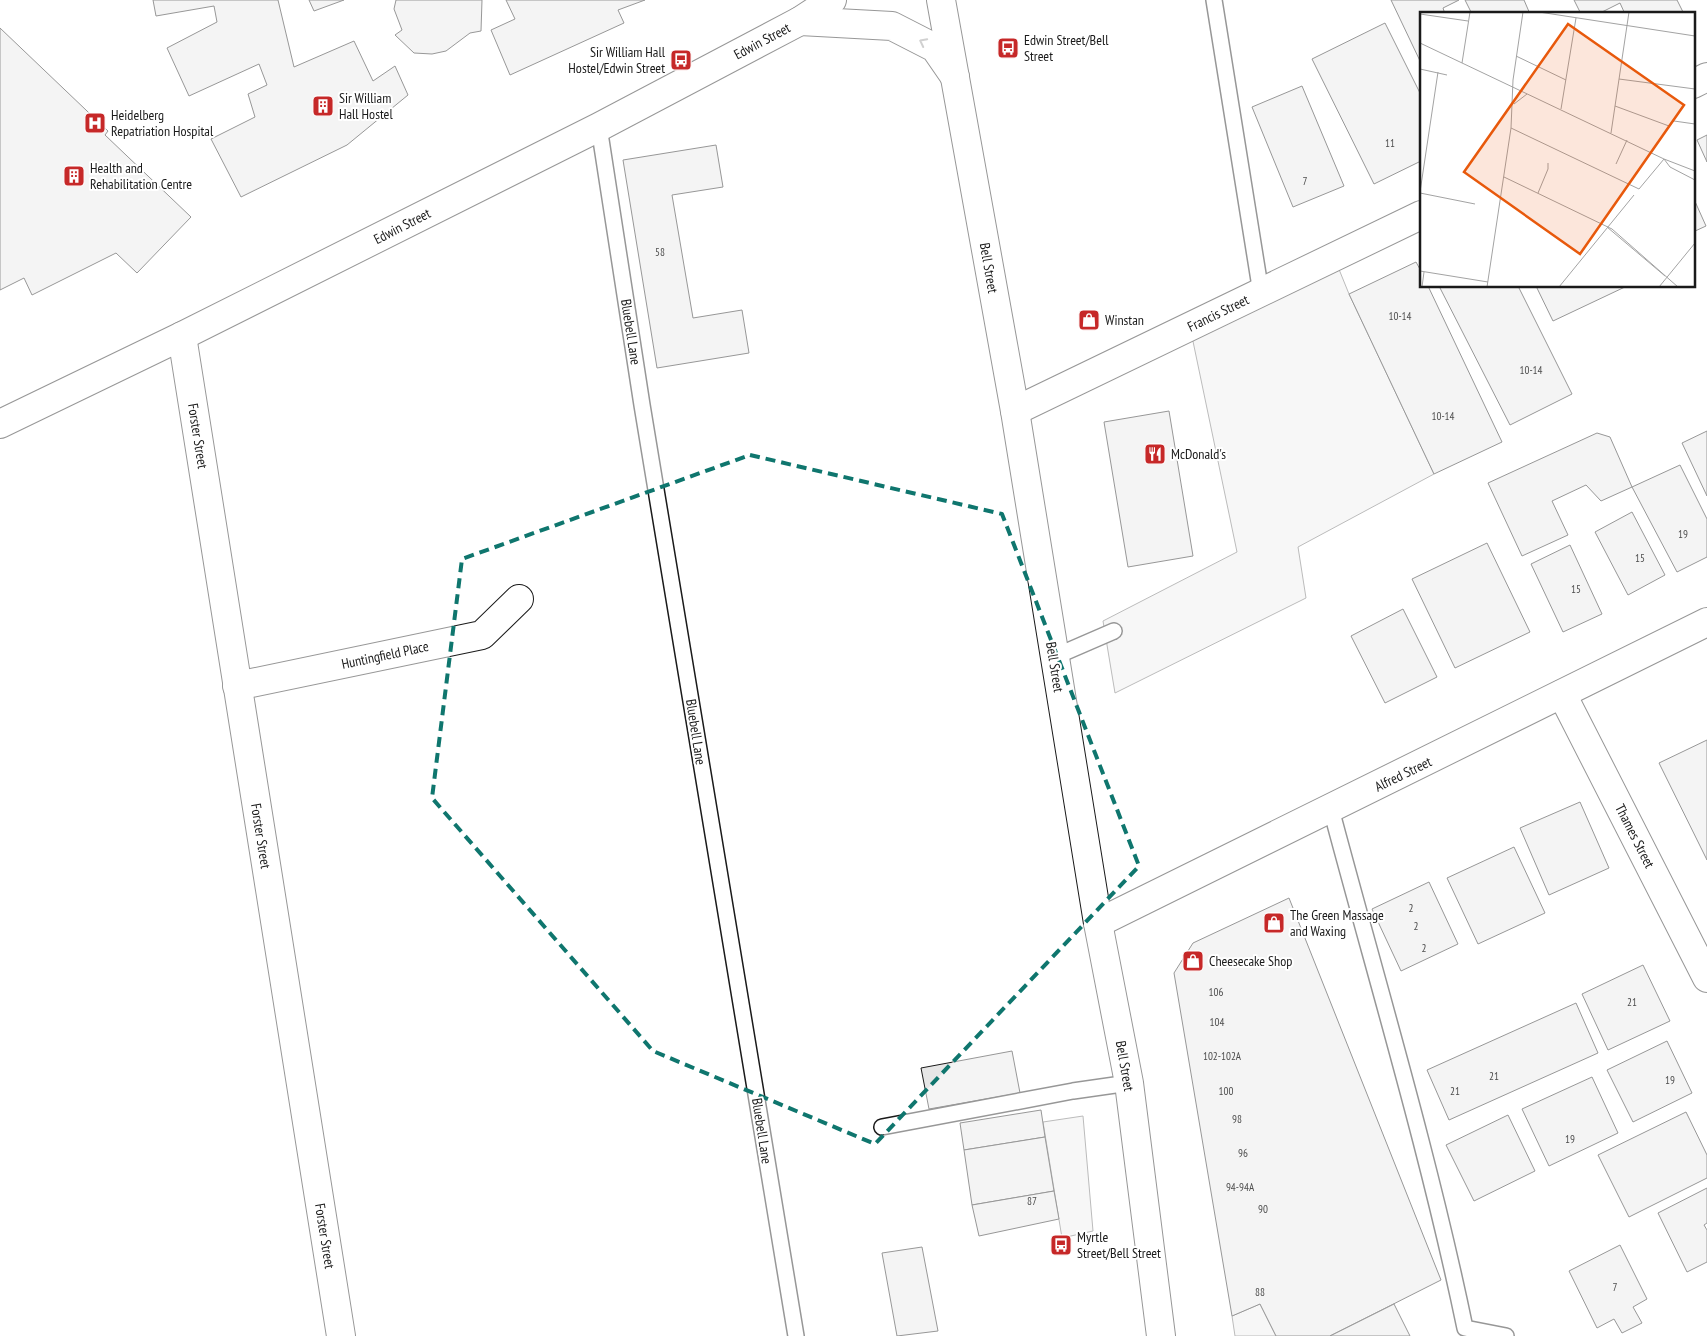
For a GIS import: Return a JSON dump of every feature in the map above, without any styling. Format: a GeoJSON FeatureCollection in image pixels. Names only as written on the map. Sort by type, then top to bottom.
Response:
{"type":"FeatureCollection","features":[{"type":"Feature","properties":{"kind":"main road","name":"Edwin Street"},"geometry":{"type":"LineString","coordinates":[[0,424],[182,336],[600,127],[800,21],[832,0]]}},
{"type":"Feature","properties":{"kind":"main road","name":"Bell Street"},"geometry":{"type":"LineString","coordinates":[[942,0],[1015,412],[1098,923],[1129,1083],[1161,1336]]}},
{"type":"Feature","properties":{"kind":"main road","name":"Edwin Street"},"geometry":{"type":"LineString","coordinates":[[800,21],[892,26],[935,48],[955,77]]}},
{"type":"Feature","properties":{"kind":"main road"},"geometry":{"type":"LineString","coordinates":[[1694,84],[1707,77]]}},
{"type":"Feature","properties":{"kind":"main road","name":"Francis Street"},"geometry":{"type":"LineString","coordinates":[[1015,412],[1420,215]]}},
{"type":"Feature","properties":{"kind":"main road","name":"Forster Street"},"geometry":{"type":"LineString","coordinates":[[182,336],[342,1336]]}},
{"type":"Feature","properties":{"kind":"main road","name":"Huntingfield Place"},"geometry":{"type":"LineString","coordinates":[[237,686],[482,635],[519,599]]}},
{"type":"Feature","properties":{"kind":"main road","name":"Alfred Street"},"geometry":{"type":"LineString","coordinates":[[1098,923],[1707,622]]}},
{"type":"Feature","properties":{"kind":"main road","name":"Thames Street"},"geometry":{"type":"LineString","coordinates":[[1562,694],[1707,978]]}},
{"type":"Feature","properties":{"kind":"lane"},"geometry":{"type":"LineString","coordinates":[[1214,0],[1261,293]]}},
{"type":"Feature","properties":{"kind":"lane","name":"Bluebell Lane"},"geometry":{"type":"LineString","coordinates":[[600,127],[642,405],[796,1336]]}},
{"type":"Feature","properties":{"kind":"lane"},"geometry":{"type":"LineString","coordinates":[[1054,657],[1114,630]]}},
{"type":"Feature","properties":{"kind":"lane"},"geometry":{"type":"LineString","coordinates":[[1331,809],[1413,1115],[1465,1328],[1506,1336]]}},
{"type":"Feature","properties":{"kind":"lane"},"geometry":{"type":"LineString","coordinates":[[882,1127],[1073,1091],[1129,1083]]}},
{"type":"Feature","properties":{"kind":"highlighted area"},"geometry":{"type":"Polygon","coordinates":[[[750,455],[1002,514],[1139,866],[875,1144],[653,1051],[432,798],[462,559],[750,455]]]}},
{"type":"Feature","properties":{"kind":"shaded area"},"geometry":{"type":"Polygon","coordinates":[[[1334,257],[1349,294],[1434,474],[1298,547],[1306,598],[1115,693],[1103,621],[1237,552],[1190,327],[1334,257]]]}},
{"type":"Feature","properties":{"kind":"shaded area"},"geometry":{"type":"Polygon","coordinates":[[[1083,1116],[1093,1231],[1062,1238],[1043,1122],[1083,1116]]]}},
{"type":"Feature","properties":{"kind":"shaded area"},"geometry":{"type":"Polygon","coordinates":[[[1260,1304],[1276,1336],[1235,1336],[1232,1316],[1260,1304]]]}},
{"type":"Feature","properties":{"kind":"building","name":"Sir William Hall Hostel"},"geometry":{"type":"Polygon","coordinates":[[[153,0],[278,0],[294,67],[354,41],[373,81],[395,66],[408,95],[347,145],[241,197],[211,139],[255,117],[248,94],[267,85],[259,64],[189,96],[167,48],[217,22],[214,6],[156,16],[153,0]]]}},
{"type":"Feature","properties":{"kind":"building"},"geometry":{"type":"Polygon","coordinates":[[[309,0],[344,0],[314,11],[309,0]]]}},
{"type":"Feature","properties":{"kind":"building"},"geometry":{"type":"Polygon","coordinates":[[[396,0],[482,0],[481,31],[470,33],[446,51],[432,54],[414,53],[395,35],[402,30],[394,9],[396,0]]]}},
{"type":"Feature","properties":{"kind":"building"},"geometry":{"type":"Polygon","coordinates":[[[506,0],[645,0],[618,10],[624,23],[510,75],[491,30],[515,19],[506,0]]]}},
{"type":"Feature","properties":{"kind":"building"},"geometry":{"type":"Polygon","coordinates":[[[1391,0],[1459,0],[1443,8],[1444,12],[1420,12],[1420,61],[1391,0]]]}},
{"type":"Feature","properties":{"kind":"building"},"geometry":{"type":"Polygon","coordinates":[[[1465,0],[1524,0],[1529,12],[1471,12],[1465,0]]]}},
{"type":"Feature","properties":{"kind":"building"},"geometry":{"type":"Polygon","coordinates":[[[1574,0],[1677,0],[1683,12],[1624,12],[1620,3],[1602,12],[1580,12],[1574,0]]]}},
{"type":"Feature","properties":{"kind":"building"},"geometry":{"type":"Polygon","coordinates":[[[1385,23],[1420,93],[1420,161],[1374,184],[1312,59],[1385,23]]]}},
{"type":"Feature","properties":{"kind":"building","name":"Health and Rehabilitation Centre"},"geometry":{"type":"Polygon","coordinates":[[[0,28],[108,131],[105,135],[191,217],[137,273],[116,253],[32,295],[24,278],[0,290],[0,28]]]}},
{"type":"Feature","properties":{"kind":"building"},"geometry":{"type":"Polygon","coordinates":[[[1302,86],[1344,186],[1293,207],[1252,107],[1302,86]]]}},
{"type":"Feature","properties":{"kind":"building"},"geometry":{"type":"Polygon","coordinates":[[[1707,135],[1707,162],[1697,140],[1707,135]]]}},
{"type":"Feature","properties":{"kind":"building"},"geometry":{"type":"Polygon","coordinates":[[[716,145],[723,187],[672,195],[693,318],[742,310],[749,353],[657,368],[623,160],[716,145]]]}},
{"type":"Feature","properties":{"kind":"building"},"geometry":{"type":"Polygon","coordinates":[[[1694,199],[1706,226],[1694,232],[1694,199]]]}},
{"type":"Feature","properties":{"kind":"building"},"geometry":{"type":"Polygon","coordinates":[[[1416,262],[1420,269],[1420,288],[1429,288],[1502,442],[1434,474],[1349,294],[1416,262]]]}},
{"type":"Feature","properties":{"kind":"building"},"geometry":{"type":"Polygon","coordinates":[[[1440,288],[1519,288],[1572,394],[1510,425],[1440,288]]]}},
{"type":"Feature","properties":{"kind":"building"},"geometry":{"type":"Polygon","coordinates":[[[1537,288],[1623,288],[1553,321],[1537,288]]]}},
{"type":"Feature","properties":{"kind":"building"},"geometry":{"type":"Polygon","coordinates":[[[1169,411],[1193,556],[1128,567],[1104,422],[1169,411]]]}},
{"type":"Feature","properties":{"kind":"building"},"geometry":{"type":"Polygon","coordinates":[[[1707,431],[1707,496],[1682,443],[1707,431]]]}},
{"type":"Feature","properties":{"kind":"building"},"geometry":{"type":"Polygon","coordinates":[[[1597,433],[1610,437],[1632,487],[1601,501],[1586,485],[1552,501],[1568,535],[1522,556],[1488,483],[1597,433]]]}},
{"type":"Feature","properties":{"kind":"building"},"geometry":{"type":"Polygon","coordinates":[[[1680,465],[1707,519],[1707,557],[1677,572],[1632,487],[1680,465]]]}},
{"type":"Feature","properties":{"kind":"building"},"geometry":{"type":"Polygon","coordinates":[[[1632,512],[1665,575],[1628,595],[1595,532],[1632,512]]]}},
{"type":"Feature","properties":{"kind":"building"},"geometry":{"type":"Polygon","coordinates":[[[1487,543],[1530,632],[1455,668],[1412,579],[1487,543]]]}},
{"type":"Feature","properties":{"kind":"building"},"geometry":{"type":"Polygon","coordinates":[[[1570,545],[1602,614],[1563,632],[1531,564],[1570,545]]]}},
{"type":"Feature","properties":{"kind":"building"},"geometry":{"type":"Polygon","coordinates":[[[1403,609],[1437,677],[1385,703],[1351,636],[1403,609]]]}},
{"type":"Feature","properties":{"kind":"building"},"geometry":{"type":"Polygon","coordinates":[[[1707,740],[1707,860],[1659,763],[1707,740]]]}},
{"type":"Feature","properties":{"kind":"building"},"geometry":{"type":"Polygon","coordinates":[[[1580,802],[1609,868],[1549,895],[1520,828],[1580,802]]]}},
{"type":"Feature","properties":{"kind":"building"},"geometry":{"type":"Polygon","coordinates":[[[1514,847],[1545,913],[1478,944],[1447,878],[1514,847]]]}},
{"type":"Feature","properties":{"kind":"building"},"geometry":{"type":"Polygon","coordinates":[[[1429,882],[1458,944],[1401,971],[1372,909],[1429,882]]]}},
{"type":"Feature","properties":{"kind":"building"},"geometry":{"type":"Polygon","coordinates":[[[1289,898],[1441,1280],[1330,1336],[1276,1336],[1260,1304],[1232,1316],[1174,973],[1193,943],[1289,898]]]}},
{"type":"Feature","properties":{"kind":"building"},"geometry":{"type":"Polygon","coordinates":[[[1643,965],[1670,1021],[1608,1050],[1582,994],[1643,965]]]}},
{"type":"Feature","properties":{"kind":"building"},"geometry":{"type":"Polygon","coordinates":[[[1576,1003],[1598,1053],[1449,1120],[1427,1070],[1576,1003]]]}},
{"type":"Feature","properties":{"kind":"building"},"geometry":{"type":"Polygon","coordinates":[[[1667,1041],[1692,1093],[1633,1122],[1607,1070],[1667,1041]]]}},
{"type":"Feature","properties":{"kind":"building"},"geometry":{"type":"Polygon","coordinates":[[[1012,1051],[1020,1093],[929,1109],[921,1068],[1012,1051]]]}},
{"type":"Feature","properties":{"kind":"building"},"geometry":{"type":"Polygon","coordinates":[[[1592,1077],[1618,1133],[1549,1166],[1522,1109],[1592,1077]]]}},
{"type":"Feature","properties":{"kind":"building"},"geometry":{"type":"Polygon","coordinates":[[[1041,1110],[1045,1137],[964,1150],[960,1123],[1041,1110]]]}},
{"type":"Feature","properties":{"kind":"building"},"geometry":{"type":"Polygon","coordinates":[[[1686,1112],[1707,1155],[1707,1178],[1629,1217],[1598,1155],[1686,1112]]]}},
{"type":"Feature","properties":{"kind":"building"},"geometry":{"type":"Polygon","coordinates":[[[1508,1115],[1535,1171],[1474,1201],[1446,1145],[1508,1115]]]}},
{"type":"Feature","properties":{"kind":"building"},"geometry":{"type":"Polygon","coordinates":[[[1045,1137],[1054,1191],[972,1205],[964,1150],[1045,1137]]]}},
{"type":"Feature","properties":{"kind":"building"},"geometry":{"type":"Polygon","coordinates":[[[1707,1188],[1707,1223],[1704,1225],[1707,1230],[1707,1262],[1687,1272],[1658,1213],[1707,1188]]]}},
{"type":"Feature","properties":{"kind":"building"},"geometry":{"type":"Polygon","coordinates":[[[1054,1191],[1059,1219],[979,1236],[972,1205],[1054,1191]]]}},
{"type":"Feature","properties":{"kind":"building"},"geometry":{"type":"Polygon","coordinates":[[[1620,1245],[1647,1299],[1633,1307],[1642,1323],[1622,1333],[1614,1319],[1597,1328],[1569,1271],[1620,1245]]]}},
{"type":"Feature","properties":{"kind":"building"},"geometry":{"type":"Polygon","coordinates":[[[922,1247],[938,1331],[897,1336],[882,1253],[922,1247]]]}},
{"type":"Feature","properties":{"kind":"building"},"geometry":{"type":"Polygon","coordinates":[[[1394,1304],[1410,1336],[1330,1336],[1394,1304]]]}},
{"type":"Feature","properties":{"kind":"place","name":"Edwin Street/Bell Street"},"geometry":{"type":"Point","coordinates":[1008,48]}},
{"type":"Feature","properties":{"kind":"place","name":"Sir William Hall Hostel/Edwin Street"},"geometry":{"type":"Point","coordinates":[681,60]}},
{"type":"Feature","properties":{"kind":"place","name":"Sir William Hall Hostel"},"geometry":{"type":"Point","coordinates":[323,106]}},
{"type":"Feature","properties":{"kind":"place","name":"Heidelberg Repatriation Hospital"},"geometry":{"type":"Point","coordinates":[95,123]}},
{"type":"Feature","properties":{"kind":"place","name":"Health and Rehabilitation Centre"},"geometry":{"type":"Point","coordinates":[74,176]}},
{"type":"Feature","properties":{"kind":"place","name":"Winstan"},"geometry":{"type":"Point","coordinates":[1089,320]}},
{"type":"Feature","properties":{"kind":"place","name":"McDonald's"},"geometry":{"type":"Point","coordinates":[1155,454]}},
{"type":"Feature","properties":{"kind":"place","name":"The Green Massage and Waxing"},"geometry":{"type":"Point","coordinates":[1274,923]}},
{"type":"Feature","properties":{"kind":"place","name":"Cheesecake Shop"},"geometry":{"type":"Point","coordinates":[1193,961]}},
{"type":"Feature","properties":{"kind":"place","name":"Myrtle Street/Bell Street"},"geometry":{"type":"Point","coordinates":[1061,1245]}}]}
